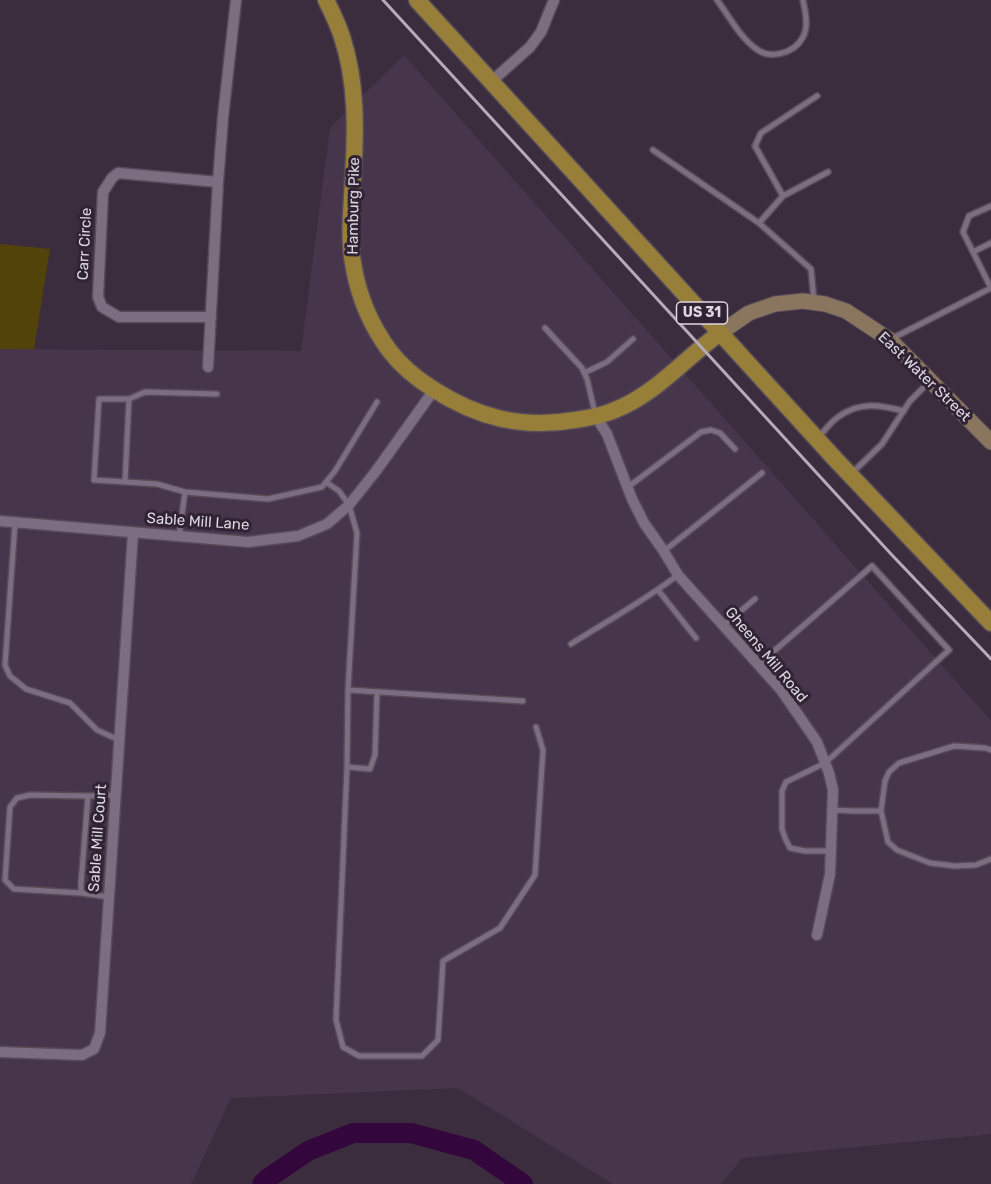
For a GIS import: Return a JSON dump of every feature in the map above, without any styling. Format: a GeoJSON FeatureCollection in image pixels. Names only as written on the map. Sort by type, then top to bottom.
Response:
{"type":"FeatureCollection","features":[{"type":"Feature","properties":{"kind":"main road","name":"Hamburg Pike"},"geometry":{"type":"LineString","coordinates":[[326,0],[342,37],[350,68],[355,107],[351,222],[352,260],[357,284],[364,306],[390,352],[419,381],[471,410],[499,419],[530,424],[559,423],[596,417],[617,410],[650,391],[720,333]]}},
{"type":"Feature","properties":{"kind":"main road","name":"US 31"},"geometry":{"type":"LineString","coordinates":[[417,0],[817,439],[991,623]]}},
{"type":"Feature","properties":{"kind":"street"},"geometry":{"type":"LineString","coordinates":[[208,368],[218,182],[236,0]]}},
{"type":"Feature","properties":{"kind":"street"},"geometry":{"type":"LineString","coordinates":[[492,81],[530,47],[541,32],[554,0]]}},
{"type":"Feature","properties":{"kind":"street","name":"Carr Circle"},"geometry":{"type":"LineString","coordinates":[[211,317],[119,317],[102,307],[98,297],[103,192],[118,173],[218,182]]}},
{"type":"Feature","properties":{"kind":"street","name":"East Water Street"},"geometry":{"type":"LineString","coordinates":[[720,333],[749,313],[775,304],[814,302],[846,311],[890,339],[991,442]]}},
{"type":"Feature","properties":{"kind":"street","name":"Sable Mill Lane"},"geometry":{"type":"LineString","coordinates":[[0,521],[248,542],[298,536],[327,524],[349,505],[434,390]]}},
{"type":"Feature","properties":{"kind":"street","name":"Gheens Mill Road"},"geometry":{"type":"LineString","coordinates":[[596,417],[607,434],[644,524],[678,575],[781,690],[817,742],[833,790],[830,874],[817,935]]}},
{"type":"Feature","properties":{"kind":"street","name":"Sable Mill Court"},"geometry":{"type":"LineString","coordinates":[[0,1052],[82,1055],[94,1049],[100,1033],[134,533]]}},
{"type":"Feature","properties":{"kind":"lane"},"geometry":{"type":"LineString","coordinates":[[717,0],[745,39],[756,50],[769,56],[784,53],[804,36],[806,21],[803,0]]}},
{"type":"Feature","properties":{"kind":"lane"},"geometry":{"type":"LineString","coordinates":[[783,196],[755,147],[761,133],[817,96]]}},
{"type":"Feature","properties":{"kind":"lane"},"geometry":{"type":"LineString","coordinates":[[653,150],[759,223],[811,268],[814,302]]}},
{"type":"Feature","properties":{"kind":"lane"},"geometry":{"type":"LineString","coordinates":[[759,223],[783,196],[828,172]]}},
{"type":"Feature","properties":{"kind":"lane"},"geometry":{"type":"LineString","coordinates":[[890,339],[991,288],[963,232],[969,216],[991,206]]}},
{"type":"Feature","properties":{"kind":"lane"},"geometry":{"type":"LineString","coordinates":[[973,252],[991,243]]}},
{"type":"Feature","properties":{"kind":"lane"},"geometry":{"type":"LineString","coordinates":[[545,328],[582,368],[596,417]]}},
{"type":"Feature","properties":{"kind":"lane"},"geometry":{"type":"LineString","coordinates":[[584,373],[607,362],[633,339]]}},
{"type":"Feature","properties":{"kind":"lane"},"geometry":{"type":"LineString","coordinates":[[850,474],[882,444],[910,401],[931,381]]}},
{"type":"Feature","properties":{"kind":"lane"},"geometry":{"type":"LineString","coordinates":[[217,394],[145,392],[129,399],[99,399],[94,480],[157,483],[185,492],[268,499],[322,487],[335,471],[377,402]]}},
{"type":"Feature","properties":{"kind":"lane"},"geometry":{"type":"LineString","coordinates":[[125,482],[129,399]]}},
{"type":"Feature","properties":{"kind":"lane"},"geometry":{"type":"LineString","coordinates":[[817,439],[838,417],[858,406],[882,406],[904,411]]}},
{"type":"Feature","properties":{"kind":"lane"},"geometry":{"type":"LineString","coordinates":[[628,487],[701,432],[711,430],[720,433],[735,449]]}},
{"type":"Feature","properties":{"kind":"lane"},"geometry":{"type":"LineString","coordinates":[[664,551],[762,473]]}},
{"type":"Feature","properties":{"kind":"lane"},"geometry":{"type":"LineString","coordinates":[[326,482],[339,491],[349,505],[357,532],[348,690],[336,1020],[343,1047],[359,1056],[422,1056],[438,1040],[443,961],[500,928],[535,875],[543,750],[536,727]]}},
{"type":"Feature","properties":{"kind":"lane"},"geometry":{"type":"LineString","coordinates":[[179,537],[185,492]]}},
{"type":"Feature","properties":{"kind":"lane"},"geometry":{"type":"LineString","coordinates":[[15,523],[5,665],[10,676],[26,689],[70,703],[97,730],[120,740]]}},
{"type":"Feature","properties":{"kind":"lane"},"geometry":{"type":"LineString","coordinates":[[758,664],[872,566],[949,650],[825,763],[786,782],[782,791],[782,829],[790,848],[806,851],[831,851]]}},
{"type":"Feature","properties":{"kind":"lane"},"geometry":{"type":"LineString","coordinates":[[572,644],[678,575]]}},
{"type":"Feature","properties":{"kind":"lane"},"geometry":{"type":"LineString","coordinates":[[658,590],[696,638]]}},
{"type":"Feature","properties":{"kind":"lane"},"geometry":{"type":"LineString","coordinates":[[723,626],[755,599]]}},
{"type":"Feature","properties":{"kind":"lane"},"geometry":{"type":"LineString","coordinates":[[348,690],[523,701]]}},
{"type":"Feature","properties":{"kind":"lane"},"geometry":{"type":"LineString","coordinates":[[347,767],[370,769],[375,755],[377,692]]}},
{"type":"Feature","properties":{"kind":"lane"},"geometry":{"type":"LineString","coordinates":[[991,750],[954,747],[899,763],[889,772],[885,781],[881,811],[888,842],[897,850],[930,863],[955,866],[976,865],[991,859]]}},
{"type":"Feature","properties":{"kind":"lane"},"geometry":{"type":"LineString","coordinates":[[109,897],[14,889],[5,880],[10,807],[17,798],[30,795],[116,795]]}},
{"type":"Feature","properties":{"kind":"lane"},"geometry":{"type":"LineString","coordinates":[[81,893],[88,796]]}},
{"type":"Feature","properties":{"kind":"lane"},"geometry":{"type":"LineString","coordinates":[[832,810],[881,811]]}},
{"type":"Feature","properties":{"kind":"shaded area"},"geometry":{"type":"Polygon","coordinates":[[[404,55],[991,721],[991,1134],[742,1158],[721,1184],[613,1184],[458,1088],[231,1098],[191,1184],[0,1184],[0,349],[301,351],[330,128],[404,55]]]}},
{"type":"Feature","properties":{"kind":"shaded area"},"geometry":{"type":"Polygon","coordinates":[[[0,244],[50,249],[34,349],[0,349],[0,244]]]}},
{"type":"Feature","properties":{"kind":"waterway"},"geometry":{"type":"LineString","coordinates":[[262,1184],[308,1151],[353,1133],[411,1133],[474,1150],[523,1184]]}},
{"type":"Feature","properties":{"kind":"railway"},"geometry":{"type":"LineString","coordinates":[[383,0],[891,554],[991,659]]}}]}
